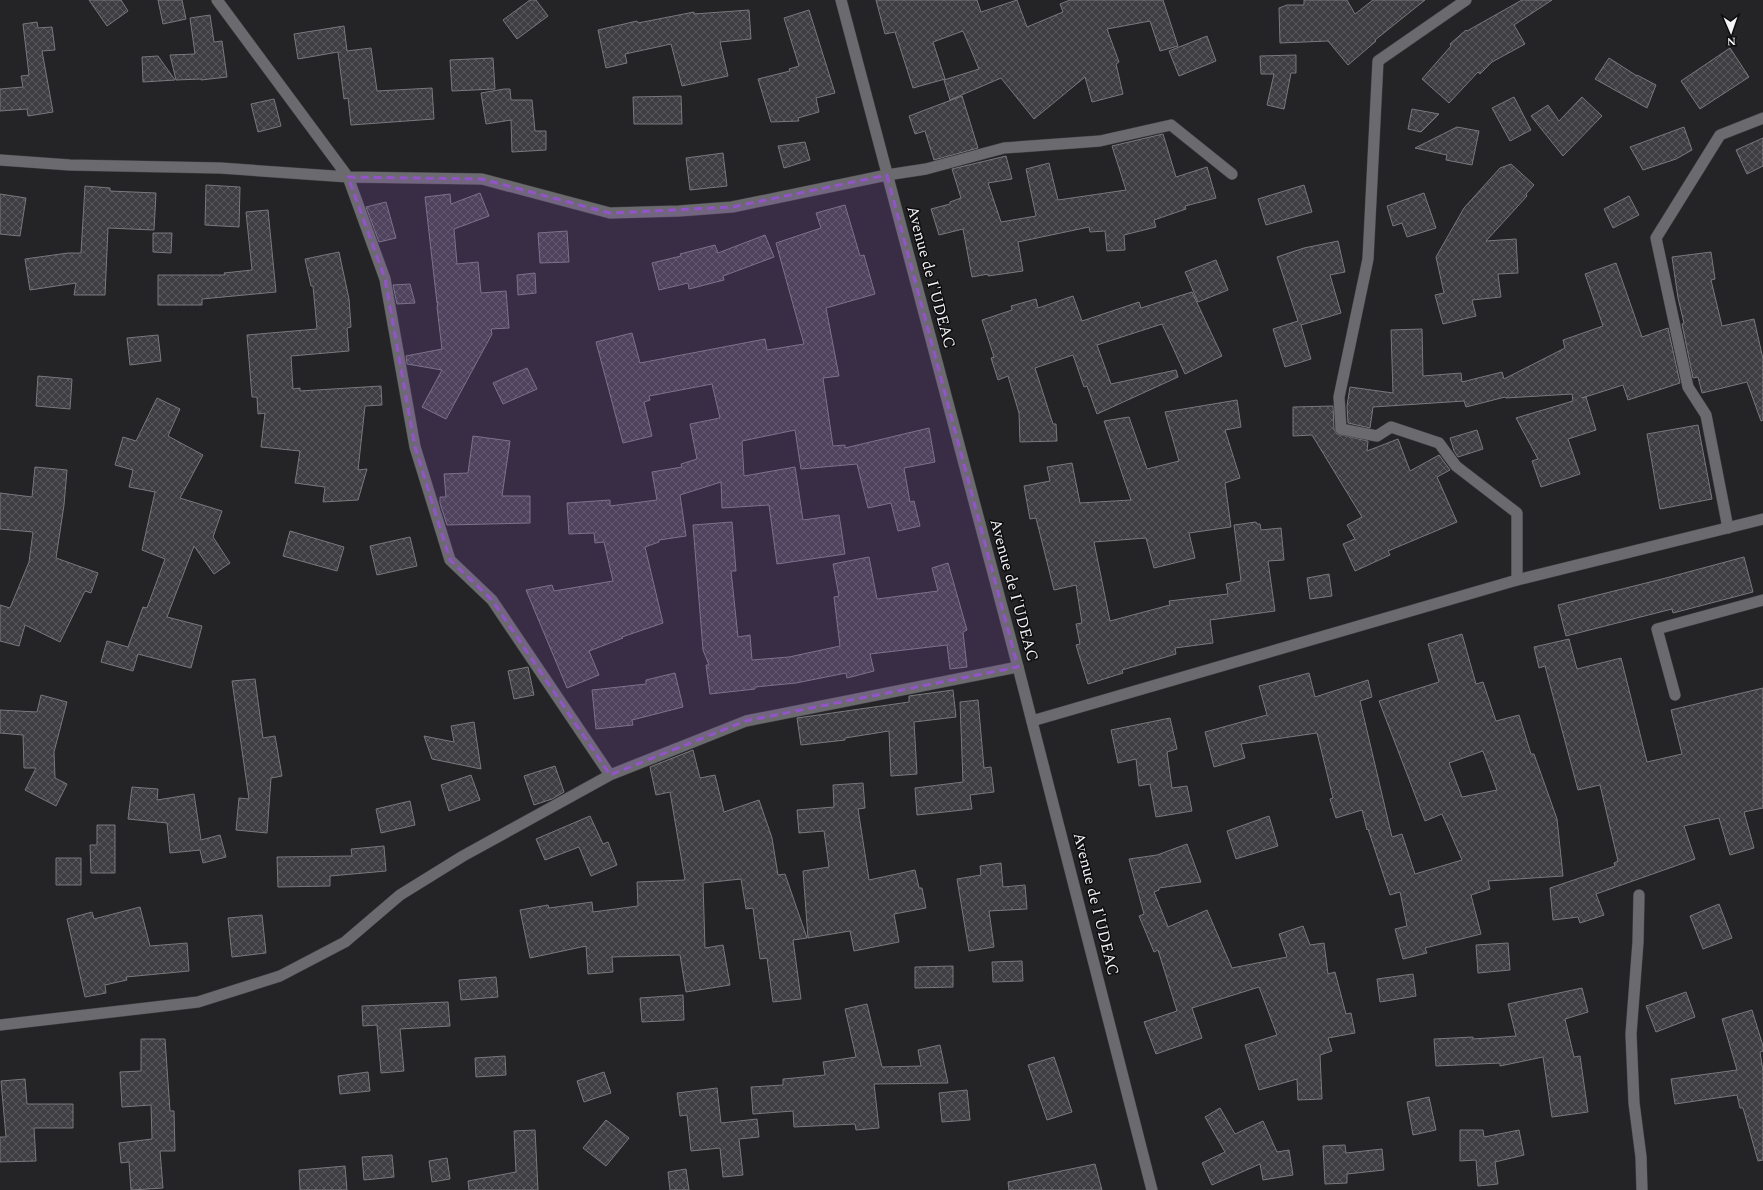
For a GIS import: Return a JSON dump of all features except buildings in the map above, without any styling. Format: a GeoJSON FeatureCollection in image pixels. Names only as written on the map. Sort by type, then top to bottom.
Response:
{"type":"FeatureCollection","features":[{"type":"Feature","properties":{"kind":"street"},"geometry":{"type":"LineString","coordinates":[[217,0],[348,177],[385,279],[415,447],[450,560],[492,600],[610,775]]}},
{"type":"Feature","properties":{"kind":"street","name":"Avenue de I'UDEAC"},"geometry":{"type":"LineString","coordinates":[[841,0],[1018,667],[1152,1190]]}},
{"type":"Feature","properties":{"kind":"street"},"geometry":{"type":"LineString","coordinates":[[1466,0],[1378,61],[1368,259],[1339,397],[1342,429],[1377,436],[1391,427],[1439,443],[1456,466],[1517,513],[1517,580]]}},
{"type":"Feature","properties":{"kind":"street"},"geometry":{"type":"LineString","coordinates":[[1728,528],[1706,415],[1688,387],[1656,238],[1720,135],[1763,118]]}},
{"type":"Feature","properties":{"kind":"street"},"geometry":{"type":"LineString","coordinates":[[0,160],[70,165],[220,168],[348,177],[482,180],[610,213],[679,211],[732,207],[887,175],[926,169],[1004,148],[1100,141],[1171,125],[1232,174]]}},
{"type":"Feature","properties":{"kind":"street"},"geometry":{"type":"LineString","coordinates":[[1032,721],[1517,580],[1763,519]]}},
{"type":"Feature","properties":{"kind":"street"},"geometry":{"type":"LineString","coordinates":[[1675,695],[1657,629],[1763,600]]}},
{"type":"Feature","properties":{"kind":"street"},"geometry":{"type":"LineString","coordinates":[[0,1025],[198,1002],[280,976],[345,942],[400,895],[463,856],[610,775],[746,721],[1018,667]]}},
{"type":"Feature","properties":{"kind":"street"},"geometry":{"type":"LineString","coordinates":[[1639,895],[1638,942],[1631,1034],[1634,1103],[1641,1157],[1642,1190]]}},
{"type":"Feature","properties":{"kind":"highlighted area"},"geometry":{"type":"Polygon","coordinates":[[[887,175],[1018,667],[746,721],[610,775],[492,600],[450,560],[415,447],[385,279],[348,177],[482,179],[610,213],[732,207],[887,175]]]}}]}
